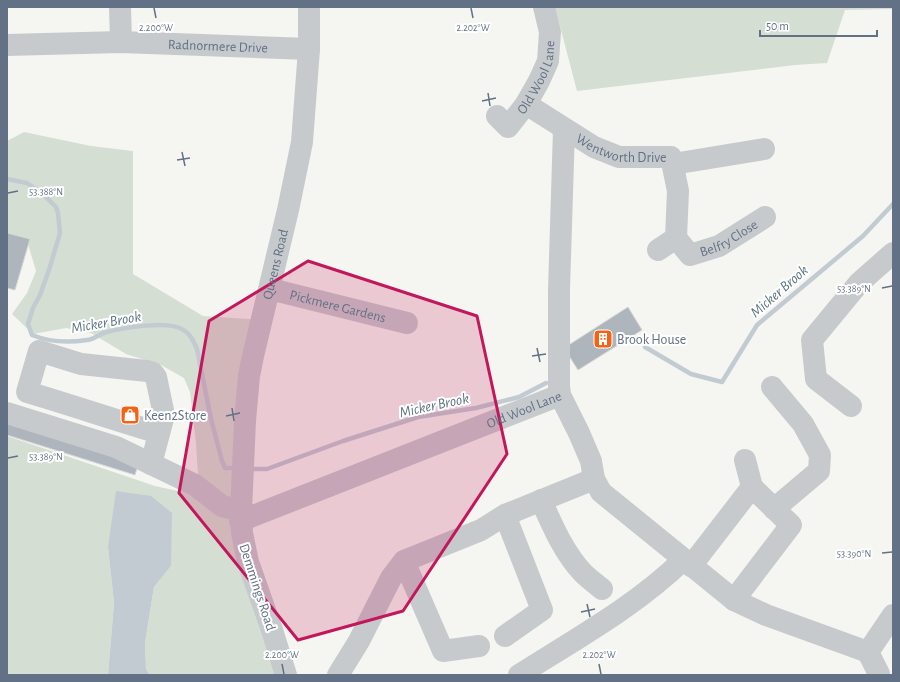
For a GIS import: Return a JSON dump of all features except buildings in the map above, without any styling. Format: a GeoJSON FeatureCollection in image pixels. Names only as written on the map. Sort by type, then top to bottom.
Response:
{"type":"FeatureCollection","features":[{"type":"Feature","properties":{"kind":"street"},"geometry":{"type":"LineString","coordinates":[[120,7],[120,42]]}},
{"type":"Feature","properties":{"kind":"street","name":"Queens Road"},"geometry":{"type":"LineString","coordinates":[[241,516],[245,421],[249,376],[288,210],[302,142],[309,49],[309,7]]}},
{"type":"Feature","properties":{"kind":"street","name":"Old Wool Lane"},"geometry":{"type":"LineString","coordinates":[[497,116],[508,127],[526,104],[548,61],[550,32],[544,7]]}},
{"type":"Feature","properties":{"kind":"street","name":"Radnormere Drive"},"geometry":{"type":"LineString","coordinates":[[7,45],[120,42],[309,49]]}},
{"type":"Feature","properties":{"kind":"street","name":"Wentworth Drive"},"geometry":{"type":"LineString","coordinates":[[526,104],[594,147],[619,157],[671,157],[678,191],[676,238]]}},
{"type":"Feature","properties":{"kind":"street","name":"Old Wool Lane"},"geometry":{"type":"LineString","coordinates":[[241,516],[559,385],[559,290],[564,129]]}},
{"type":"Feature","properties":{"kind":"street"},"geometry":{"type":"LineString","coordinates":[[672,164],[764,149]]}},
{"type":"Feature","properties":{"kind":"street","name":"Belfry Close"},"geometry":{"type":"LineString","coordinates":[[676,238],[690,254],[719,246],[765,217]]}},
{"type":"Feature","properties":{"kind":"street"},"geometry":{"type":"LineString","coordinates":[[658,250],[676,238]]}},
{"type":"Feature","properties":{"kind":"street"},"geometry":{"type":"LineString","coordinates":[[851,406],[816,379],[812,340],[859,283],[893,253]]}},
{"type":"Feature","properties":{"kind":"street","name":"Pickmere Gardens"},"geometry":{"type":"LineString","coordinates":[[270,289],[407,323]]}},
{"type":"Feature","properties":{"kind":"street"},"geometry":{"type":"LineString","coordinates":[[151,464],[164,415],[156,377],[153,373],[147,371],[81,364],[38,351],[27,392],[97,413],[113,420],[159,433]]}},
{"type":"Feature","properties":{"kind":"street"},"geometry":{"type":"LineString","coordinates":[[559,385],[591,461],[594,479],[601,492],[734,600],[766,614],[868,652],[883,672]]}},
{"type":"Feature","properties":{"kind":"street"},"geometry":{"type":"LineString","coordinates":[[772,387],[803,424],[820,455],[819,471],[774,509]]}},
{"type":"Feature","properties":{"kind":"street"},"geometry":{"type":"LineString","coordinates":[[7,413],[116,447],[195,485],[222,506],[241,516]]}},
{"type":"Feature","properties":{"kind":"street"},"geometry":{"type":"LineString","coordinates":[[734,600],[791,525],[752,487],[745,460]]}},
{"type":"Feature","properties":{"kind":"street"},"geometry":{"type":"LineString","coordinates":[[338,675],[359,641],[391,578],[404,561],[481,530],[505,514],[594,479]]}},
{"type":"Feature","properties":{"kind":"street"},"geometry":{"type":"LineString","coordinates":[[519,675],[603,622],[668,574],[687,563],[752,487]]}},
{"type":"Feature","properties":{"kind":"street"},"geometry":{"type":"LineString","coordinates":[[541,500],[570,556],[583,572],[602,589]]}},
{"type":"Feature","properties":{"kind":"street"},"geometry":{"type":"LineString","coordinates":[[505,514],[542,610],[505,636]]}},
{"type":"Feature","properties":{"kind":"street","name":"Demmings Road"},"geometry":{"type":"LineString","coordinates":[[241,516],[248,562],[286,675]]}},
{"type":"Feature","properties":{"kind":"street"},"geometry":{"type":"LineString","coordinates":[[404,561],[443,651],[479,646]]}},
{"type":"Feature","properties":{"kind":"street"},"geometry":{"type":"LineString","coordinates":[[868,652],[893,615]]}},
{"type":"Feature","properties":{"kind":"highlighted area"},"geometry":{"type":"Polygon","coordinates":[[[308,261],[477,316],[507,454],[403,611],[298,640],[179,493],[209,321],[308,261]]]}},
{"type":"Feature","properties":{"kind":"shaded area"},"geometry":{"type":"Polygon","coordinates":[[[555,7],[893,7],[893,9],[845,10],[827,63],[795,65],[577,91],[555,7]]]}},
{"type":"Feature","properties":{"kind":"shaded area"},"geometry":{"type":"Polygon","coordinates":[[[24,132],[91,146],[133,151],[133,274],[203,316],[262,320],[240,521],[286,675],[149,675],[146,668],[145,643],[154,587],[171,566],[108,547],[114,603],[108,675],[7,675],[7,436],[155,486],[178,491],[181,478],[198,475],[190,392],[184,378],[161,365],[126,354],[91,333],[66,328],[33,334],[12,314],[27,293],[36,271],[28,244],[17,235],[7,235],[7,141],[24,132]]]}},
{"type":"Feature","properties":{"kind":"shaded area"},"geometry":{"type":"Polygon","coordinates":[[[116,491],[151,496],[172,513],[171,566],[154,587],[145,643],[146,668],[149,675],[108,675],[114,603],[108,547],[116,491]]]}},
{"type":"Feature","properties":{"kind":"waterway","name":"Micker Brook"},"geometry":{"type":"LineString","coordinates":[[7,179],[27,183],[43,194],[56,207],[58,213],[60,233],[49,270],[28,324],[32,335],[52,340],[73,341],[89,340],[104,333],[133,327],[158,325],[178,327],[185,331],[191,337],[197,349],[211,419],[222,461],[225,468],[238,468]]}},
{"type":"Feature","properties":{"kind":"waterway","name":"Micker Brook"},"geometry":{"type":"LineString","coordinates":[[645,347],[691,374],[722,382],[757,325],[863,236],[893,204]]}},
{"type":"Feature","properties":{"kind":"waterway","name":"Micker Brook"},"geometry":{"type":"LineString","coordinates":[[249,469],[267,469],[343,441],[418,417],[476,408],[519,397],[546,383]]}},
{"type":"Feature","properties":{"kind":"place","name":"Brook House"},"geometry":{"type":"Point","coordinates":[603,339]}},
{"type":"Feature","properties":{"kind":"place","name":"Keen2Store"},"geometry":{"type":"Point","coordinates":[130,415]}}]}
